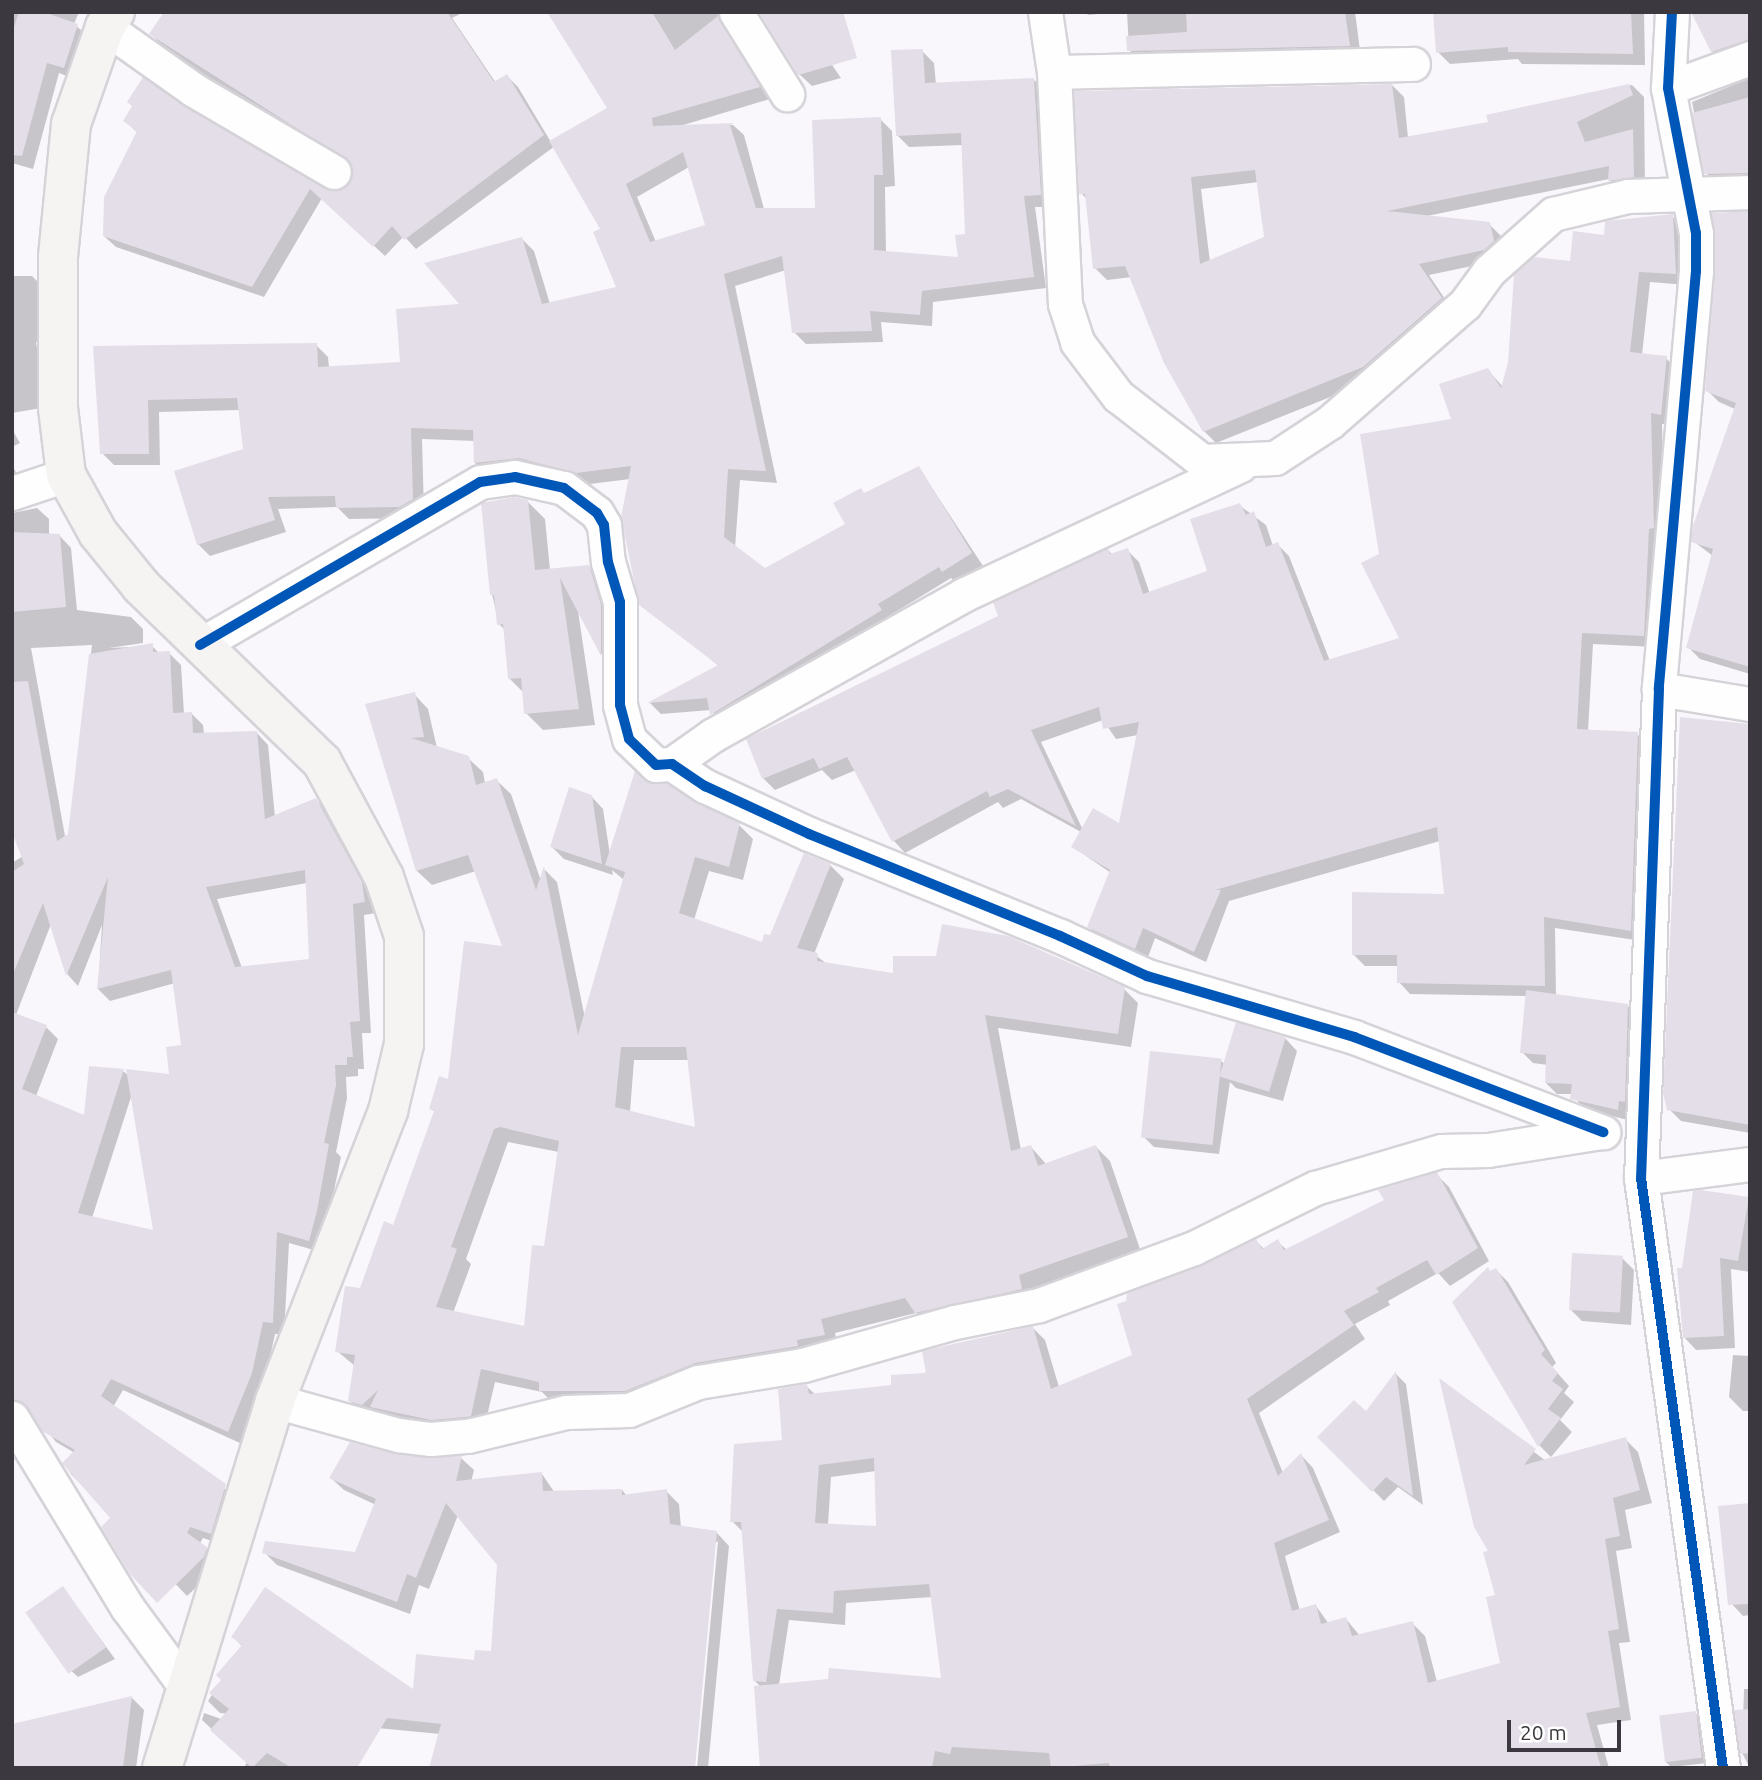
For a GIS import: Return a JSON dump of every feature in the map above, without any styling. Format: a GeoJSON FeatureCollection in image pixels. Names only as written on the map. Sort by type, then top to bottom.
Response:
{"type":"FeatureCollection","features":[{"type":"Feature","properties":{"kind":"main road"},"geometry":{"type":"LineString","coordinates":[[110,20],[71,124],[58,257],[58,408],[66,475],[97,533],[141,586],[322,762],[384,877],[404,936],[404,1044],[388,1111],[275,1401],[185,1686],[162,1768]]}},
{"type":"Feature","properties":{"kind":"street"},"geometry":{"type":"LineString","coordinates":[[736,12],[787,94]]}},
{"type":"Feature","properties":{"kind":"street"},"geometry":{"type":"LineString","coordinates":[[1045,12],[1054,72],[1063,292],[1077,342],[1118,396],[1202,461],[1245,462],[1275,458],[1330,422],[1465,304],[1489,271],[1553,214],[1628,196],[1750,192]]}},
{"type":"Feature","properties":{"kind":"street"},"geometry":{"type":"LineString","coordinates":[[1672,12],[1668,88],[1689,195],[1696,271],[1658,689],[1641,1164],[1723,1768]]}},
{"type":"Feature","properties":{"kind":"street"},"geometry":{"type":"LineString","coordinates":[[110,20],[194,90],[334,172]]}},
{"type":"Feature","properties":{"kind":"street"},"geometry":{"type":"LineString","coordinates":[[1668,88],[1750,58]]}},
{"type":"Feature","properties":{"kind":"street"},"geometry":{"type":"LineString","coordinates":[[1054,72],[1413,64]]}},
{"type":"Feature","properties":{"kind":"street"},"geometry":{"type":"LineString","coordinates":[[200,645],[480,482],[537,480],[564,488],[597,513],[604,525],[608,562],[620,601],[620,705],[629,739],[656,765],[672,764],[713,735],[963,595],[1245,462]]}},
{"type":"Feature","properties":{"kind":"street"},"geometry":{"type":"LineString","coordinates":[[12,493],[66,475]]}},
{"type":"Feature","properties":{"kind":"street"},"geometry":{"type":"LineString","coordinates":[[1658,689],[1750,704]]}},
{"type":"Feature","properties":{"kind":"street"},"geometry":{"type":"LineString","coordinates":[[672,764],[705,786],[809,834],[1147,976],[1354,1037],[1603,1132],[1641,1164],[1750,1164]]}},
{"type":"Feature","properties":{"kind":"street"},"geometry":{"type":"LineString","coordinates":[[275,1401],[398,1435],[431,1439],[468,1436],[566,1412],[629,1410],[698,1382],[803,1365],[955,1322],[1039,1305],[1194,1248],[1315,1188],[1441,1151],[1488,1150],[1603,1132]]}},
{"type":"Feature","properties":{"kind":"street"},"geometry":{"type":"LineString","coordinates":[[12,1418],[127,1607],[185,1686]]}},
{"type":"Feature","properties":{"kind":"building"},"geometry":{"type":"Polygon","coordinates":[[[19,12],[44,12],[78,24],[64,68],[47,63],[22,156],[12,155],[12,33],[19,12]]]}},
{"type":"Feature","properties":{"kind":"building"},"geometry":{"type":"Polygon","coordinates":[[[164,12],[447,12],[494,82],[507,74],[544,135],[404,240],[392,226],[373,247],[310,189],[252,287],[103,236],[104,197],[137,131],[123,121],[132,106],[127,102],[143,77],[325,189],[344,188],[351,181],[351,163],[149,34],[164,12]]]}},
{"type":"Feature","properties":{"kind":"building"},"geometry":{"type":"Polygon","coordinates":[[[547,12],[652,12],[675,50],[718,16],[760,87],[652,118],[653,126],[734,123],[730,125],[756,208],[815,208],[812,120],[881,117],[883,175],[874,175],[874,250],[958,257],[955,235],[965,234],[961,133],[896,136],[891,50],[923,49],[925,83],[1034,78],[1041,195],[1024,196],[1034,277],[922,291],[920,315],[870,311],[872,331],[792,333],[782,256],[724,274],[766,471],[728,469],[724,537],[765,568],[845,524],[833,503],[861,488],[864,493],[919,466],[972,553],[942,572],[939,567],[878,604],[882,610],[710,715],[707,698],[647,703],[718,665],[639,605],[621,517],[631,466],[576,473],[519,458],[474,463],[473,430],[411,428],[413,499],[399,507],[336,508],[335,496],[268,497],[275,520],[197,545],[174,471],[243,449],[237,398],[148,400],[149,454],[100,454],[93,346],[317,343],[318,367],[400,362],[396,309],[459,304],[424,263],[522,237],[542,304],[616,287],[593,232],[600,229],[549,141],[607,108],[547,12]],[[683,152],[626,184],[650,242],[705,225],[683,152]]]}},
{"type":"Feature","properties":{"kind":"building"},"geometry":{"type":"Polygon","coordinates":[[[759,12],[843,12],[857,58],[798,75],[759,12]]]}},
{"type":"Feature","properties":{"kind":"building"},"geometry":{"type":"Polygon","coordinates":[[[1186,12],[1345,12],[1350,46],[1127,51],[1126,36],[1187,32],[1186,12]]]}},
{"type":"Feature","properties":{"kind":"building"},"geometry":{"type":"Polygon","coordinates":[[[1433,12],[1631,12],[1633,54],[1508,52],[1508,47],[1436,53],[1433,12]]]}},
{"type":"Feature","properties":{"kind":"building"},"geometry":{"type":"Polygon","coordinates":[[[1691,12],[1750,12],[1750,39],[1711,52],[1691,12]]]}},
{"type":"Feature","properties":{"kind":"building"},"geometry":{"type":"Polygon","coordinates":[[[1392,84],[1399,138],[1488,122],[1486,115],[1629,84],[1633,95],[1577,122],[1585,142],[1633,129],[1634,177],[1608,181],[1609,166],[1387,211],[1490,222],[1494,241],[1484,250],[1419,264],[1442,298],[1363,367],[1203,432],[1164,363],[1125,266],[1093,269],[1085,194],[1079,194],[1074,91],[1392,84]],[[1255,170],[1191,177],[1200,264],[1264,237],[1255,170]]]}},
{"type":"Feature","properties":{"kind":"building"},"geometry":{"type":"Polygon","coordinates":[[[1750,97],[1750,173],[1704,174],[1692,113],[1750,97]]]}},
{"type":"Feature","properties":{"kind":"building"},"geometry":{"type":"Polygon","coordinates":[[[1750,211],[1750,667],[1686,648],[1713,549],[1691,542],[1693,526],[1736,403],[1705,391],[1715,271],[1712,213],[1750,211]]]}},
{"type":"Feature","properties":{"kind":"building"},"geometry":{"type":"Polygon","coordinates":[[[1673,214],[1676,274],[1639,272],[1630,352],[1667,356],[1661,415],[1651,413],[1654,528],[1649,529],[1644,636],[1582,633],[1577,729],[1638,732],[1631,931],[1544,917],[1545,986],[1397,983],[1397,955],[1352,955],[1352,892],[1444,894],[1437,827],[1215,890],[1221,890],[1194,952],[1143,928],[1135,949],[1087,927],[1110,870],[1071,847],[1093,808],[1119,823],[1139,722],[1103,729],[1099,707],[1031,730],[1076,826],[1008,789],[990,797],[987,791],[892,842],[847,757],[819,769],[814,758],[762,779],[746,739],[998,616],[993,602],[1108,548],[1110,554],[1128,548],[1143,594],[1207,571],[1190,519],[1240,503],[1246,515],[1254,511],[1266,547],[1278,542],[1324,661],[1399,638],[1361,563],[1379,554],[1360,434],[1451,419],[1439,384],[1488,368],[1501,388],[1508,362],[1514,275],[1534,257],[1570,261],[1573,231],[1604,235],[1605,221],[1673,214]]]}},
{"type":"Feature","properties":{"kind":"building"},"geometry":{"type":"Polygon","coordinates":[[[514,497],[528,500],[535,570],[589,565],[601,605],[601,656],[560,578],[579,709],[524,714],[521,678],[508,679],[503,624],[497,625],[494,595],[490,595],[481,503],[514,497]]]}},
{"type":"Feature","properties":{"kind":"building"},"geometry":{"type":"Polygon","coordinates":[[[12,532],[60,534],[66,607],[12,612],[12,532]]]}},
{"type":"Feature","properties":{"kind":"building"},"geometry":{"type":"Polygon","coordinates":[[[153,643],[153,652],[170,651],[173,713],[192,712],[193,733],[257,731],[265,819],[316,798],[362,882],[365,902],[353,904],[360,1021],[350,1022],[353,1057],[347,1057],[347,1065],[335,1065],[336,1085],[324,1143],[329,1144],[317,1211],[309,1241],[277,1232],[273,1323],[263,1322],[252,1373],[228,1432],[111,1379],[101,1396],[226,1484],[211,1534],[190,1527],[187,1533],[207,1547],[204,1557],[157,1603],[130,1574],[101,1527],[110,1518],[62,1463],[75,1450],[42,1431],[28,1407],[12,1399],[12,1012],[47,1025],[22,1089],[84,1115],[89,1066],[124,1069],[78,1213],[153,1230],[126,1069],[169,1074],[166,1047],[181,1045],[171,970],[97,989],[108,877],[66,976],[43,903],[12,976],[12,872],[24,864],[12,832],[12,682],[28,681],[57,841],[68,834],[89,654],[153,643]],[[305,870],[206,887],[235,967],[309,959],[305,870]]]}},
{"type":"Feature","properties":{"kind":"building"},"geometry":{"type":"Polygon","coordinates":[[[415,692],[424,737],[411,738],[469,756],[476,785],[497,778],[536,890],[544,866],[578,1035],[625,872],[605,865],[635,771],[649,783],[667,784],[740,823],[729,867],[695,857],[679,913],[762,942],[764,934],[770,935],[804,853],[831,864],[797,948],[818,953],[817,961],[893,973],[893,956],[936,956],[942,924],[1008,936],[1125,987],[1118,1034],[985,1015],[1011,1151],[1031,1145],[1038,1166],[1096,1145],[1128,1237],[1019,1275],[1022,1289],[915,1313],[905,1298],[821,1319],[825,1335],[797,1340],[798,1346],[695,1363],[625,1391],[539,1391],[539,1382],[481,1369],[471,1416],[431,1420],[370,1407],[378,1390],[362,1405],[348,1401],[355,1355],[335,1352],[345,1286],[360,1288],[384,1221],[393,1225],[434,1111],[429,1109],[439,1076],[448,1079],[464,941],[502,946],[468,855],[416,871],[365,704],[415,692]],[[621,1047],[615,1107],[695,1127],[686,1047],[621,1047]],[[500,1127],[494,1129],[451,1247],[457,1249],[436,1307],[524,1326],[532,1245],[544,1246],[559,1141],[500,1127]]]}},
{"type":"Feature","properties":{"kind":"building"},"geometry":{"type":"Polygon","coordinates":[[[1680,717],[1750,724],[1750,1125],[1667,1110],[1663,1093],[1680,717]]]}},
{"type":"Feature","properties":{"kind":"building"},"geometry":{"type":"Polygon","coordinates":[[[569,787],[592,795],[602,864],[550,847],[569,787]]]}},
{"type":"Feature","properties":{"kind":"building"},"geometry":{"type":"Polygon","coordinates":[[[1526,990],[1628,1004],[1625,1102],[1619,1101],[1618,1110],[1570,1099],[1572,1084],[1545,1083],[1546,1055],[1520,1053],[1526,990]]]}},
{"type":"Feature","properties":{"kind":"building"},"geometry":{"type":"Polygon","coordinates":[[[1236,1022],[1286,1037],[1269,1092],[1219,1077],[1236,1022]]]}},
{"type":"Feature","properties":{"kind":"building"},"geometry":{"type":"Polygon","coordinates":[[[1150,1051],[1222,1059],[1213,1145],[1141,1138],[1150,1051]]]}},
{"type":"Feature","properties":{"kind":"building"},"geometry":{"type":"Polygon","coordinates":[[[1437,1172],[1478,1248],[1436,1275],[1427,1260],[1376,1288],[1379,1292],[1344,1311],[1354,1325],[1247,1399],[1278,1476],[1301,1453],[1329,1520],[1274,1543],[1292,1611],[1316,1604],[1321,1624],[1346,1617],[1352,1636],[1413,1621],[1428,1683],[1500,1663],[1486,1597],[1495,1595],[1483,1552],[1488,1551],[1474,1527],[1439,1378],[1536,1449],[1524,1465],[1626,1437],[1640,1490],[1613,1498],[1620,1536],[1605,1539],[1619,1629],[1608,1631],[1620,1707],[1586,1713],[1601,1768],[1110,1768],[1109,1763],[1051,1768],[1049,1753],[952,1747],[950,1754],[935,1751],[932,1768],[760,1768],[754,1686],[828,1679],[829,1668],[941,1678],[929,1584],[834,1591],[833,1613],[777,1609],[766,1682],[753,1681],[741,1522],[730,1522],[734,1444],[782,1440],[778,1389],[807,1384],[809,1394],[891,1385],[891,1375],[926,1373],[922,1351],[1033,1326],[1051,1389],[1132,1355],[1117,1304],[1126,1301],[1127,1293],[1201,1266],[1256,1239],[1262,1249],[1278,1239],[1284,1250],[1384,1200],[1378,1190],[1437,1172]],[[874,1458],[819,1465],[815,1523],[876,1526],[874,1458]]]}},
{"type":"Feature","properties":{"kind":"building"},"geometry":{"type":"Polygon","coordinates":[[[1693,1191],[1749,1197],[1738,1261],[1720,1258],[1724,1336],[1683,1338],[1677,1268],[1682,1268],[1693,1191]]]}},
{"type":"Feature","properties":{"kind":"building"},"geometry":{"type":"Polygon","coordinates":[[[1572,1253],[1623,1256],[1620,1313],[1569,1310],[1572,1253]]]}},
{"type":"Feature","properties":{"kind":"building"},"geometry":{"type":"Polygon","coordinates":[[[1488,1267],[1490,1271],[1496,1268],[1545,1350],[1541,1354],[1558,1373],[1552,1381],[1563,1389],[1548,1409],[1561,1418],[1538,1447],[1452,1302],[1488,1267]]]}},
{"type":"Feature","properties":{"kind":"building"},"geometry":{"type":"Polygon","coordinates":[[[1396,1371],[1413,1496],[1386,1477],[1372,1492],[1317,1437],[1354,1400],[1366,1411],[1396,1371]]]}},
{"type":"Feature","properties":{"kind":"building"},"geometry":{"type":"Polygon","coordinates":[[[350,1442],[396,1454],[462,1456],[456,1481],[542,1472],[543,1491],[622,1489],[622,1495],[667,1489],[670,1524],[717,1531],[695,1768],[429,1768],[441,1724],[387,1718],[357,1768],[292,1768],[267,1753],[252,1768],[210,1730],[229,1709],[209,1693],[221,1680],[216,1675],[242,1645],[231,1637],[265,1587],[413,1689],[416,1654],[474,1660],[475,1650],[491,1651],[497,1565],[446,1503],[416,1578],[407,1574],[397,1602],[262,1553],[265,1541],[355,1552],[376,1499],[329,1478],[350,1442]]]}},
{"type":"Feature","properties":{"kind":"building"},"geometry":{"type":"Polygon","coordinates":[[[1750,1503],[1750,1604],[1728,1605],[1718,1506],[1750,1503]]]}},
{"type":"Feature","properties":{"kind":"building"},"geometry":{"type":"Polygon","coordinates":[[[63,1586],[106,1647],[68,1674],[25,1612],[63,1586]]]}},
{"type":"Feature","properties":{"kind":"building"},"geometry":{"type":"Polygon","coordinates":[[[132,1696],[123,1768],[12,1768],[12,1724],[132,1696]]]}},
{"type":"Feature","properties":{"kind":"building"},"geometry":{"type":"Polygon","coordinates":[[[1750,1709],[1750,1753],[1740,1754],[1734,1710],[1750,1709]]]}},
{"type":"Feature","properties":{"kind":"building"},"geometry":{"type":"Polygon","coordinates":[[[1696,1711],[1702,1758],[1665,1762],[1659,1716],[1696,1711]]]}},
{"type":"Feature","properties":{"kind":"cycle path"},"geometry":{"type":"LineString","coordinates":[[1672,12],[1668,88],[1696,233],[1696,271],[1659,689],[1641,1178],[1723,1768]]}},
{"type":"Feature","properties":{"kind":"cycle path"},"geometry":{"type":"LineString","coordinates":[[200,645],[480,482],[515,477],[564,488],[597,513],[604,525],[608,562],[620,602],[620,705],[629,739],[656,765],[672,764],[705,786],[809,834],[1060,936],[1147,976],[1354,1037],[1603,1132]]}}]}
